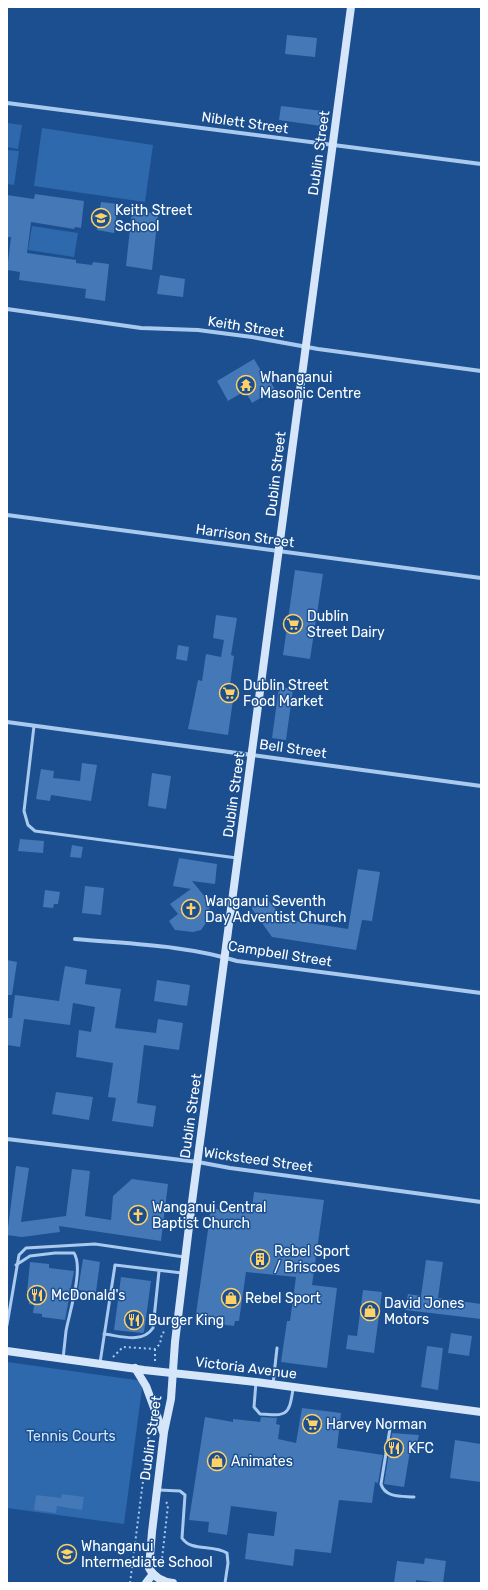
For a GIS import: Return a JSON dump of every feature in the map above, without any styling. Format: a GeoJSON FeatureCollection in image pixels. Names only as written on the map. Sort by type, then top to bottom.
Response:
{"type":"FeatureCollection","features":[{"type":"Feature","properties":{"kind":"main road","name":"Dublin Street"},"geometry":{"type":"LineString","coordinates":[[153,1574],[149,1563],[164,1432],[171,1399],[184,1274],[198,1162],[351,7]]}},
{"type":"Feature","properties":{"kind":"main road","name":"Victoria Avenue"},"geometry":{"type":"LineString","coordinates":[[7,1352],[63,1360],[273,1384],[481,1412]]}},
{"type":"Feature","properties":{"kind":"main road"},"geometry":{"type":"LineString","coordinates":[[135,1368],[146,1386],[164,1432]]}},
{"type":"Feature","properties":{"kind":"main road"},"geometry":{"type":"LineString","coordinates":[[146,1583],[153,1574],[161,1580],[173,1583]]}},
{"type":"Feature","properties":{"kind":"street","name":"Niblett Street"},"geometry":{"type":"LineString","coordinates":[[7,103],[481,164]]}},
{"type":"Feature","properties":{"kind":"street","name":"Keith Street"},"geometry":{"type":"LineString","coordinates":[[7,309],[141,328],[198,330],[306,347],[481,371]]}},
{"type":"Feature","properties":{"kind":"street","name":"Harrison Street"},"geometry":{"type":"LineString","coordinates":[[7,515],[481,578]]}},
{"type":"Feature","properties":{"kind":"street","name":"Bell Street"},"geometry":{"type":"LineString","coordinates":[[7,722],[481,786]]}},
{"type":"Feature","properties":{"kind":"street","name":"Campbell Street"},"geometry":{"type":"LineString","coordinates":[[75,938],[174,949],[225,957],[237,961],[481,993]]}},
{"type":"Feature","properties":{"kind":"street","name":"Wicksteed Street"},"geometry":{"type":"LineString","coordinates":[[7,1139],[198,1162],[223,1167],[481,1202]]}},
{"type":"Feature","properties":{"kind":"lane"},"geometry":{"type":"LineString","coordinates":[[34,726],[24,811],[28,825],[35,830],[238,858]]}},
{"type":"Feature","properties":{"kind":"lane"},"geometry":{"type":"LineString","coordinates":[[7,1325],[16,1265],[19,1255],[26,1248],[95,1244],[186,1257]]}},
{"type":"Feature","properties":{"kind":"lane"},"geometry":{"type":"LineString","coordinates":[[16,1265],[30,1256],[55,1253],[74,1253],[76,1256],[77,1273],[73,1308],[66,1330],[63,1360]]}},
{"type":"Feature","properties":{"kind":"lane"},"geometry":{"type":"LineString","coordinates":[[100,1364],[115,1265],[184,1274]]}},
{"type":"Feature","properties":{"kind":"lane"},"geometry":{"type":"LineString","coordinates":[[104,1334],[141,1338],[149,1334],[153,1328],[159,1270]]}},
{"type":"Feature","properties":{"kind":"lane"},"geometry":{"type":"LineString","coordinates":[[273,1384],[277,1348]]}},
{"type":"Feature","properties":{"kind":"lane"},"geometry":{"type":"LineString","coordinates":[[256,1382],[254,1407],[260,1414],[281,1416],[286,1413],[290,1405],[293,1387]]}},
{"type":"Feature","properties":{"kind":"lane"},"geometry":{"type":"LineString","coordinates":[[390,1422],[381,1484],[382,1489],[389,1494],[414,1497]]}},
{"type":"Feature","properties":{"kind":"lane"},"geometry":{"type":"LineString","coordinates":[[157,1490],[180,1491],[185,1496],[182,1538],[184,1541],[189,1545],[222,1550],[227,1553],[228,1563],[225,1583]]}},
{"type":"Feature","properties":{"kind":"path"},"geometry":{"type":"LineString","coordinates":[[155,1354],[155,1349],[160,1344],[162,1334],[166,1332]]}},
{"type":"Feature","properties":{"kind":"path"},"geometry":{"type":"LineString","coordinates":[[120,1350],[123,1347],[155,1349]]}},
{"type":"Feature","properties":{"kind":"path"},"geometry":{"type":"LineString","coordinates":[[130,1583],[141,1511],[150,1420]]}},
{"type":"Feature","properties":{"kind":"path"},"geometry":{"type":"LineString","coordinates":[[162,1566],[166,1513],[168,1505],[166,1502]]}},
{"type":"Feature","properties":{"kind":"green space"},"geometry":{"type":"Polygon","coordinates":[[[7,123],[22,125],[18,149],[7,147],[7,123]]]}},
{"type":"Feature","properties":{"kind":"green space"},"geometry":{"type":"Polygon","coordinates":[[[42,128],[153,145],[145,202],[34,186],[42,128]]]}},
{"type":"Feature","properties":{"kind":"green space"},"geometry":{"type":"Polygon","coordinates":[[[7,150],[19,151],[14,185],[7,184],[7,150]]]}},
{"type":"Feature","properties":{"kind":"green space"},"geometry":{"type":"Polygon","coordinates":[[[32,226],[78,233],[74,257],[28,250],[32,226]]]}},
{"type":"Feature","properties":{"kind":"green space","name":"Tennis Courts"},"geometry":{"type":"Polygon","coordinates":[[[7,1362],[143,1381],[124,1524],[7,1508],[7,1362]]]}},
{"type":"Feature","properties":{"kind":"building"},"geometry":{"type":"Polygon","coordinates":[[[287,35],[317,38],[315,57],[285,54],[287,35]]]}},
{"type":"Feature","properties":{"kind":"building"},"geometry":{"type":"Polygon","coordinates":[[[281,106],[323,111],[321,126],[279,120],[281,106]]]}},
{"type":"Feature","properties":{"kind":"building"},"geometry":{"type":"Polygon","coordinates":[[[35,194],[84,201],[81,228],[75,227],[74,229],[31,222],[27,253],[76,260],[76,263],[92,265],[93,262],[109,264],[105,301],[85,298],[86,289],[19,280],[20,272],[7,270],[11,237],[7,237],[7,195],[34,199],[35,194]]]}},
{"type":"Feature","properties":{"kind":"building"},"geometry":{"type":"Polygon","coordinates":[[[101,202],[118,204],[114,233],[97,230],[101,202]]]}},
{"type":"Feature","properties":{"kind":"building"},"geometry":{"type":"Polygon","coordinates":[[[132,210],[158,214],[152,270],[126,266],[132,210]]]}},
{"type":"Feature","properties":{"kind":"building"},"geometry":{"type":"Polygon","coordinates":[[[160,275],[185,279],[183,297],[157,294],[160,275]]]}},
{"type":"Feature","properties":{"kind":"building","name":"Whanganui Masonic Centre"},"geometry":{"type":"Polygon","coordinates":[[[254,359],[264,376],[267,375],[275,390],[252,403],[245,391],[228,401],[217,381],[254,359]]]}},
{"type":"Feature","properties":{"kind":"building"},"geometry":{"type":"Polygon","coordinates":[[[295,570],[323,574],[310,659],[283,655],[295,570]]]}},
{"type":"Feature","properties":{"kind":"building"},"geometry":{"type":"Polygon","coordinates":[[[216,615],[237,618],[231,655],[234,656],[230,685],[235,686],[228,735],[188,729],[198,680],[202,681],[206,654],[221,657],[224,640],[213,638],[216,615]]]}},
{"type":"Feature","properties":{"kind":"building"},"geometry":{"type":"Polygon","coordinates":[[[178,645],[189,647],[187,661],[176,659],[178,645]]]}},
{"type":"Feature","properties":{"kind":"building"},"geometry":{"type":"Polygon","coordinates":[[[279,687],[293,689],[286,740],[272,738],[279,687]]]}},
{"type":"Feature","properties":{"kind":"building"},"geometry":{"type":"Polygon","coordinates":[[[82,763],[97,765],[91,801],[51,795],[50,801],[36,799],[41,769],[54,771],[53,778],[80,781],[82,763]]]}},
{"type":"Feature","properties":{"kind":"building"},"geometry":{"type":"Polygon","coordinates":[[[152,773],[171,776],[166,809],[148,806],[152,773]]]}},
{"type":"Feature","properties":{"kind":"building"},"geometry":{"type":"Polygon","coordinates":[[[20,839],[44,841],[43,853],[18,851],[20,839]]]}},
{"type":"Feature","properties":{"kind":"building"},"geometry":{"type":"Polygon","coordinates":[[[72,845],[83,847],[81,858],[70,857],[72,845]]]}},
{"type":"Feature","properties":{"kind":"building"},"geometry":{"type":"Polygon","coordinates":[[[179,858],[217,864],[215,884],[192,881],[210,903],[208,920],[201,930],[193,932],[175,930],[169,921],[178,914],[170,904],[191,889],[173,886],[179,858]]]}},
{"type":"Feature","properties":{"kind":"building"},"geometry":{"type":"Polygon","coordinates":[[[358,869],[380,872],[372,921],[362,920],[356,950],[272,937],[252,909],[254,898],[268,900],[284,919],[348,929],[358,869]]]}},
{"type":"Feature","properties":{"kind":"building"},"geometry":{"type":"Polygon","coordinates":[[[85,886],[104,888],[101,915],[82,913],[85,886]]]}},
{"type":"Feature","properties":{"kind":"building"},"geometry":{"type":"Polygon","coordinates":[[[45,890],[60,892],[58,904],[54,904],[53,908],[43,907],[45,890]]]}},
{"type":"Feature","properties":{"kind":"building"},"geometry":{"type":"Polygon","coordinates":[[[7,960],[17,962],[12,995],[7,995],[7,960]]]}},
{"type":"Feature","properties":{"kind":"building"},"geometry":{"type":"Polygon","coordinates":[[[65,966],[87,970],[85,984],[121,989],[115,1028],[156,1033],[158,1019],[183,1023],[179,1050],[144,1045],[137,1103],[156,1106],[153,1127],[112,1121],[116,1098],[108,1097],[113,1063],[76,1057],[79,1030],[91,1032],[95,1007],[73,1003],[70,1025],[24,1019],[20,1047],[7,1045],[7,1018],[12,1018],[15,995],[59,1001],[65,966]]]}},
{"type":"Feature","properties":{"kind":"building"},"geometry":{"type":"Polygon","coordinates":[[[157,980],[190,985],[187,1006],[154,1001],[157,980]]]}},
{"type":"Feature","properties":{"kind":"building"},"geometry":{"type":"Polygon","coordinates":[[[56,1092],[93,1097],[89,1120],[52,1114],[56,1092]]]}},
{"type":"Feature","properties":{"kind":"building"},"geometry":{"type":"Polygon","coordinates":[[[16,1166],[29,1168],[21,1222],[66,1216],[72,1169],[90,1171],[85,1216],[111,1220],[113,1196],[132,1179],[168,1184],[161,1241],[59,1226],[60,1232],[22,1237],[7,1235],[16,1166]]]}},
{"type":"Feature","properties":{"kind":"building","name":"Rebel Sport / Briscoes"},"geometry":{"type":"Polygon","coordinates":[[[254,1192],[324,1200],[312,1285],[337,1288],[327,1368],[281,1362],[287,1321],[290,1321],[296,1277],[246,1272],[239,1321],[235,1321],[234,1326],[195,1321],[211,1209],[235,1210],[235,1206],[252,1208],[254,1192]]]}},
{"type":"Feature","properties":{"kind":"building"},"geometry":{"type":"Polygon","coordinates":[[[83,1259],[100,1262],[96,1292],[78,1290],[83,1259]]]}},
{"type":"Feature","properties":{"kind":"building"},"geometry":{"type":"Polygon","coordinates":[[[426,1260],[443,1262],[438,1298],[481,1304],[481,1319],[405,1310],[408,1294],[421,1296],[426,1260]]]}},
{"type":"Feature","properties":{"kind":"building"},"geometry":{"type":"Polygon","coordinates":[[[30,1262],[49,1264],[49,1268],[74,1271],[65,1320],[42,1317],[42,1314],[33,1313],[34,1305],[29,1304],[30,1293],[27,1293],[30,1262]]]}},
{"type":"Feature","properties":{"kind":"building"},"geometry":{"type":"Polygon","coordinates":[[[121,1277],[151,1281],[144,1332],[142,1333],[114,1330],[121,1277]]]}},
{"type":"Feature","properties":{"kind":"building","name":"David Jones Motors"},"geometry":{"type":"Polygon","coordinates":[[[363,1290],[382,1292],[374,1353],[346,1349],[348,1335],[357,1336],[363,1290]]]}},
{"type":"Feature","properties":{"kind":"building"},"geometry":{"type":"Polygon","coordinates":[[[451,1333],[472,1336],[469,1356],[448,1353],[451,1333]]]}},
{"type":"Feature","properties":{"kind":"building"},"geometry":{"type":"Polygon","coordinates":[[[427,1346],[443,1348],[438,1390],[421,1387],[427,1346]]]}},
{"type":"Feature","properties":{"kind":"building"},"geometry":{"type":"Polygon","coordinates":[[[302,1408],[341,1413],[337,1448],[383,1455],[378,1483],[375,1482],[372,1503],[339,1500],[331,1553],[295,1549],[293,1566],[245,1559],[248,1533],[274,1536],[277,1512],[231,1506],[227,1535],[208,1532],[209,1522],[189,1520],[205,1417],[233,1422],[233,1419],[260,1422],[261,1417],[277,1418],[276,1424],[280,1425],[278,1439],[296,1443],[302,1408]]]}},
{"type":"Feature","properties":{"kind":"building"},"geometry":{"type":"Polygon","coordinates":[[[392,1433],[419,1435],[415,1452],[410,1451],[404,1487],[384,1484],[392,1433]]]}},
{"type":"Feature","properties":{"kind":"building"},"geometry":{"type":"Polygon","coordinates":[[[455,1440],[481,1444],[481,1482],[450,1478],[455,1440]]]}},
{"type":"Feature","properties":{"kind":"building"},"geometry":{"type":"Polygon","coordinates":[[[62,1494],[84,1497],[82,1510],[57,1506],[56,1513],[34,1510],[36,1495],[61,1498],[62,1494]]]}},
{"type":"Feature","properties":{"kind":"building"},"geometry":{"type":"Polygon","coordinates":[[[425,1558],[446,1561],[443,1583],[416,1580],[416,1583],[394,1583],[397,1561],[424,1564],[425,1558]]]}},
{"type":"Feature","properties":{"kind":"place","name":"Keith Street School"},"geometry":{"type":"Point","coordinates":[101,218]}},
{"type":"Feature","properties":{"kind":"place","name":"Whanganui Masonic Centre"},"geometry":{"type":"Point","coordinates":[246,385]}},
{"type":"Feature","properties":{"kind":"place","name":"Dublin Street Dairy"},"geometry":{"type":"Point","coordinates":[293,624]}},
{"type":"Feature","properties":{"kind":"place","name":"Dublin Street Food Market"},"geometry":{"type":"Point","coordinates":[229,693]}},
{"type":"Feature","properties":{"kind":"place","name":"Wanganui Seventh Day Adventist Church"},"geometry":{"type":"Point","coordinates":[191,909]}},
{"type":"Feature","properties":{"kind":"place","name":"Wanganui Central Baptist Church"},"geometry":{"type":"Point","coordinates":[138,1215]}},
{"type":"Feature","properties":{"kind":"place","name":"Rebel Sport / Briscoes"},"geometry":{"type":"Point","coordinates":[260,1259]}},
{"type":"Feature","properties":{"kind":"place","name":"McDonald's"},"geometry":{"type":"Point","coordinates":[37,1295]}},
{"type":"Feature","properties":{"kind":"place","name":"Rebel Sport"},"geometry":{"type":"Point","coordinates":[231,1298]}},
{"type":"Feature","properties":{"kind":"place","name":"David Jones Motors"},"geometry":{"type":"Point","coordinates":[370,1311]}},
{"type":"Feature","properties":{"kind":"place","name":"Burger King"},"geometry":{"type":"Point","coordinates":[134,1320]}},
{"type":"Feature","properties":{"kind":"place","name":"Harvey Norman"},"geometry":{"type":"Point","coordinates":[312,1424]}},
{"type":"Feature","properties":{"kind":"place","name":"KFC"},"geometry":{"type":"Point","coordinates":[394,1448]}},
{"type":"Feature","properties":{"kind":"place","name":"Animates"},"geometry":{"type":"Point","coordinates":[217,1461]}},
{"type":"Feature","properties":{"kind":"place","name":"Whanganui Intermediate School"},"geometry":{"type":"Point","coordinates":[67,1554]}}]}
